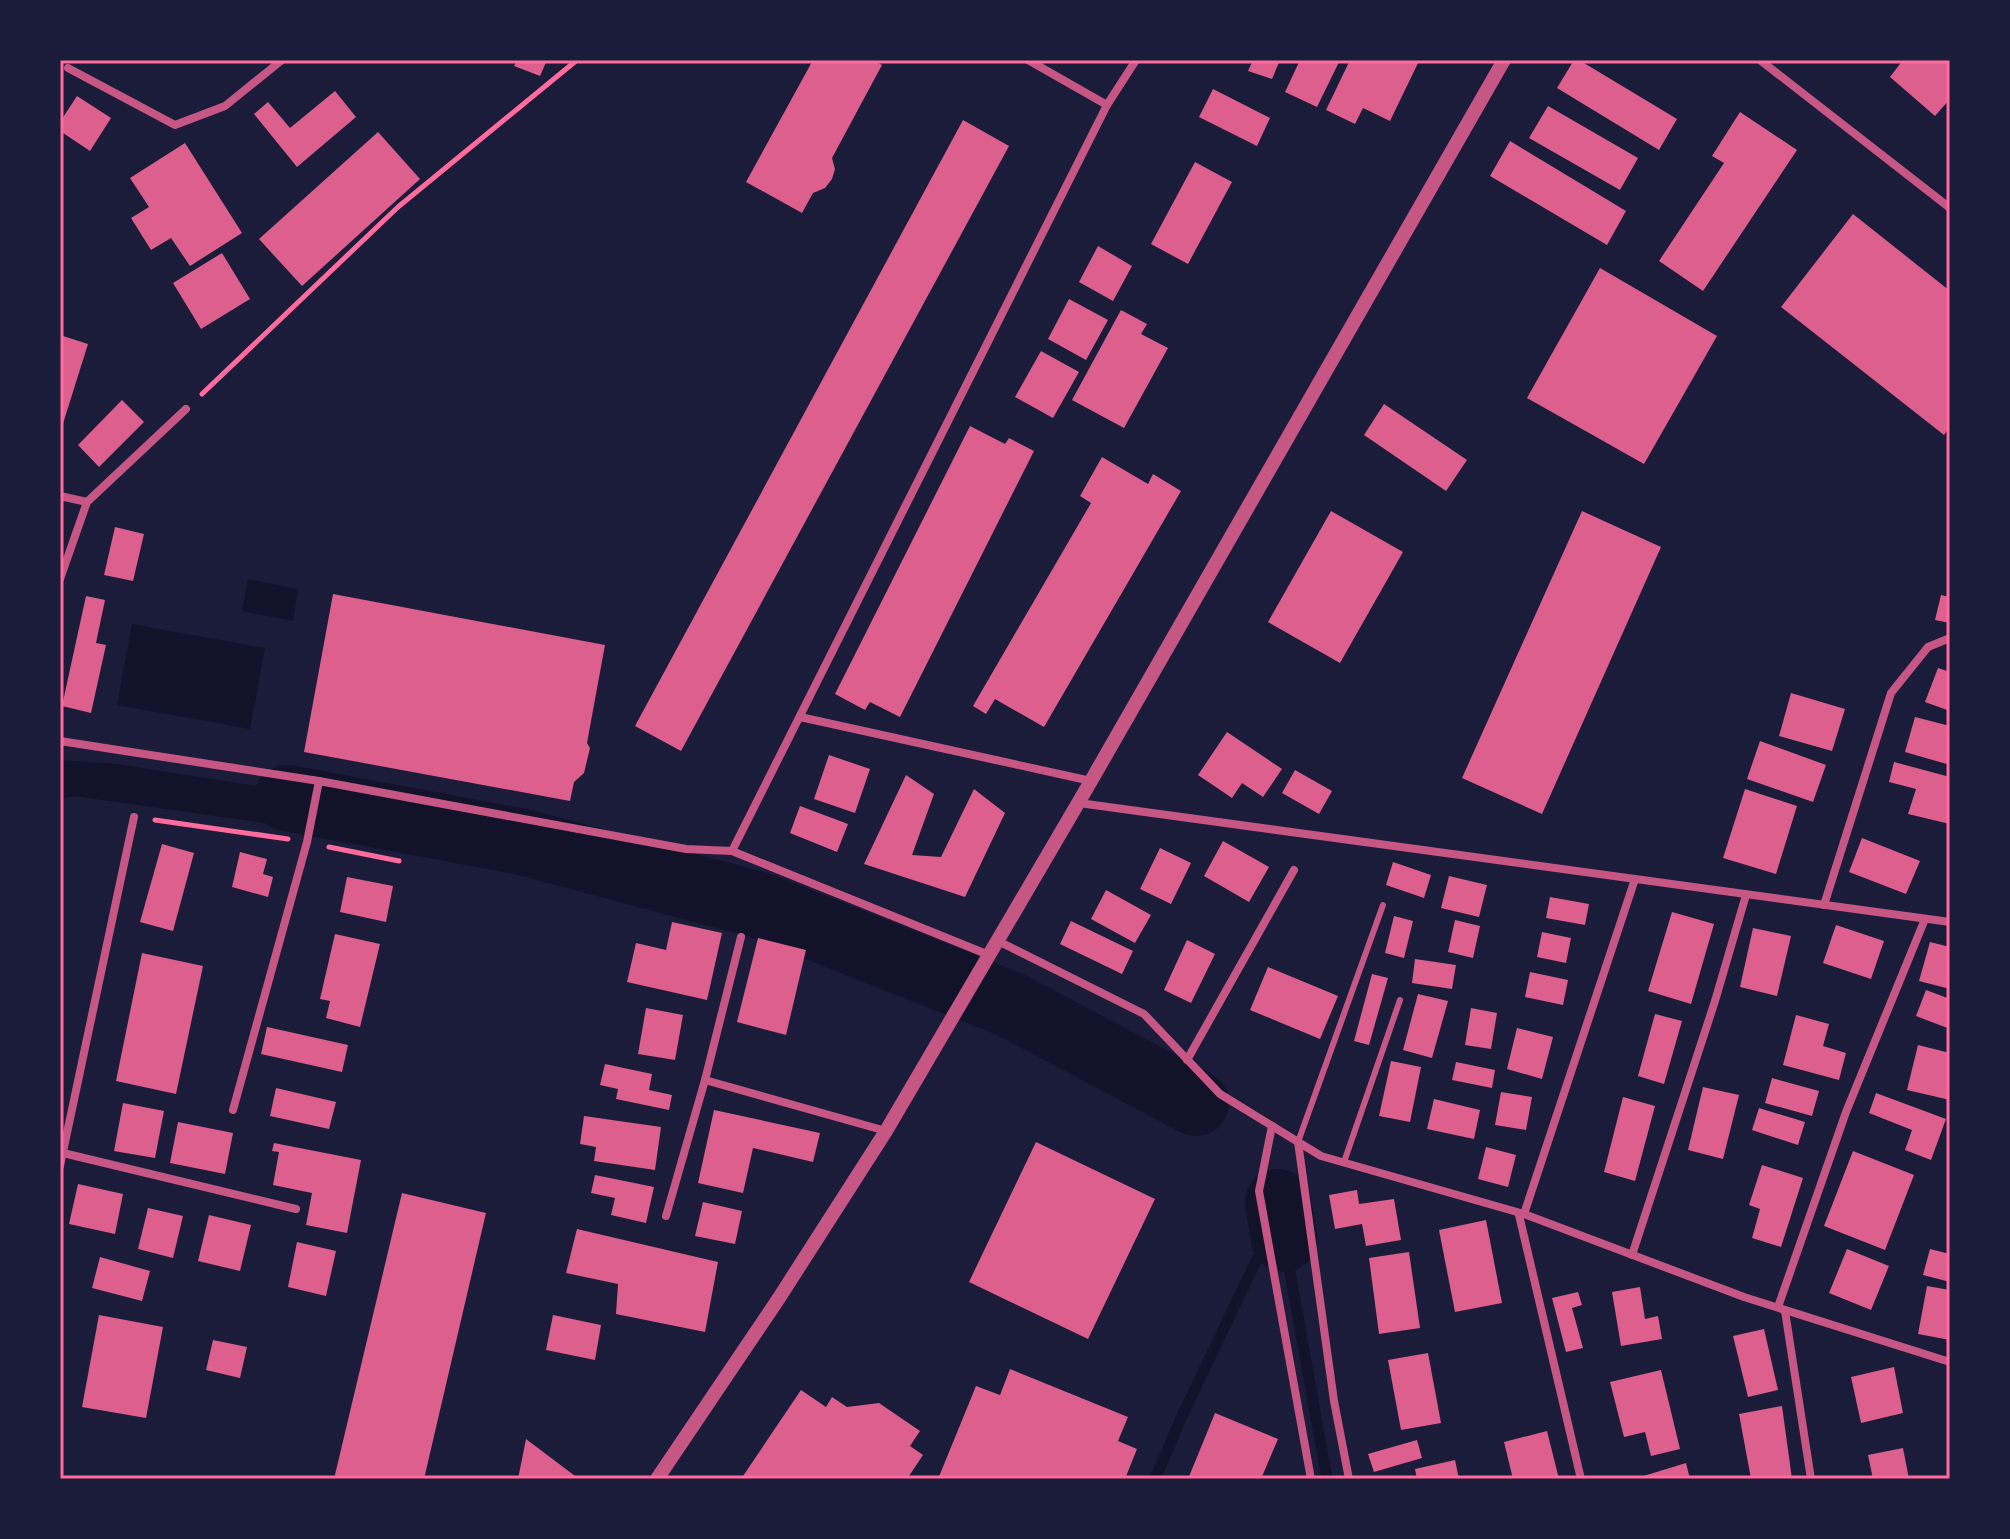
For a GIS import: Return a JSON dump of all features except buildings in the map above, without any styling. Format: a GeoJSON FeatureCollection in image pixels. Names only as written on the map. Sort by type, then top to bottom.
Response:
{"type":"FeatureCollection","features":[{"type":"Feature","properties":{"kind":"street"},"geometry":{"type":"LineString","coordinates":[[68,68],[175,125],[225,106],[282,60]]}},
{"type":"Feature","properties":{"kind":"street"},"geometry":{"type":"LineString","coordinates":[[1028,60],[1107,105]]}},
{"type":"Feature","properties":{"kind":"street"},"geometry":{"type":"LineString","coordinates":[[732,851],[1107,105],[1136,60]]}},
{"type":"Feature","properties":{"kind":"street"},"geometry":{"type":"LineString","coordinates":[[657,1479],[779,1298],[886,1131],[1079,803],[1504,60]]}},
{"type":"Feature","properties":{"kind":"street"},"geometry":{"type":"LineString","coordinates":[[1760,60],[1950,208]]}},
{"type":"Feature","properties":{"kind":"street"},"geometry":{"type":"LineString","coordinates":[[60,579],[87,502],[186,409]]}},
{"type":"Feature","properties":{"kind":"street"},"geometry":{"type":"LineString","coordinates":[[60,496],[87,502]]}},
{"type":"Feature","properties":{"kind":"street"},"geometry":{"type":"LineString","coordinates":[[1824,905],[1891,693],[1928,647],[1950,638]]}},
{"type":"Feature","properties":{"kind":"street"},"geometry":{"type":"LineString","coordinates":[[800,717],[1091,781]]}},
{"type":"Feature","properties":{"kind":"street"},"geometry":{"type":"LineString","coordinates":[[60,741],[319,781],[686,849],[732,851],[989,955]]}},
{"type":"Feature","properties":{"kind":"street"},"geometry":{"type":"LineString","coordinates":[[233,1110],[308,837],[319,781]]}},
{"type":"Feature","properties":{"kind":"street"},"geometry":{"type":"LineString","coordinates":[[1079,803],[1950,922]]}},
{"type":"Feature","properties":{"kind":"street"},"geometry":{"type":"LineString","coordinates":[[60,1166],[134,817]]}},
{"type":"Feature","properties":{"kind":"street"},"geometry":{"type":"LineString","coordinates":[[1187,1060],[1294,870]]}},
{"type":"Feature","properties":{"kind":"street"},"geometry":{"type":"LineString","coordinates":[[1581,1479],[1522,1214],[1635,879]]}},
{"type":"Feature","properties":{"kind":"street"},"geometry":{"type":"LineString","coordinates":[[1632,1255],[1715,1001],[1746,895]]}},
{"type":"Feature","properties":{"kind":"street"},"geometry":{"type":"LineString","coordinates":[[1811,1479],[1782,1309],[1846,1112],[1925,919]]}},
{"type":"Feature","properties":{"kind":"street"},"geometry":{"type":"LineString","coordinates":[[666,1216],[741,937]]}},
{"type":"Feature","properties":{"kind":"street"},"geometry":{"type":"LineString","coordinates":[[998,941],[1144,1014],[1220,1094],[1321,1156],[1522,1214],[1782,1309],[1950,1362]]}},
{"type":"Feature","properties":{"kind":"street"},"geometry":{"type":"LineString","coordinates":[[705,1080],[886,1131]]}},
{"type":"Feature","properties":{"kind":"street"},"geometry":{"type":"LineString","coordinates":[[1272,1126],[1259,1191],[1311,1479]]}},
{"type":"Feature","properties":{"kind":"street"},"geometry":{"type":"LineString","coordinates":[[1298,1142],[1334,1401],[1349,1479]]}},
{"type":"Feature","properties":{"kind":"street"},"geometry":{"type":"LineString","coordinates":[[63,1153],[296,1209]]}},
{"type":"Feature","properties":{"kind":"lane"},"geometry":{"type":"LineString","coordinates":[[1298,1142],[1383,905]]}},
{"type":"Feature","properties":{"kind":"lane"},"geometry":{"type":"LineString","coordinates":[[1344,1162],[1400,1000]]}},
{"type":"Feature","properties":{"kind":"path"},"geometry":{"type":"LineString","coordinates":[[186,409],[398,207],[577,60]]}},
{"type":"Feature","properties":{"kind":"path"},"geometry":{"type":"LineString","coordinates":[[134,817],[308,837],[399,861]]}},
{"type":"Feature","properties":{"kind":"shaded area"},"geometry":{"type":"Polygon","coordinates":[[[248,579],[298,589],[293,621],[242,611],[248,579]]]}},
{"type":"Feature","properties":{"kind":"shaded area"},"geometry":{"type":"Polygon","coordinates":[[[132,624],[265,648],[250,729],[117,705],[132,624]]]}},
{"type":"Feature","properties":{"kind":"shaded area"},"geometry":{"type":"Polygon","coordinates":[[[60,760],[117,764],[377,805],[370,838],[75,796],[60,799],[60,760]]]}},
{"type":"Feature","properties":{"kind":"waterway"},"geometry":{"type":"LineString","coordinates":[[287,798],[523,842],[759,905],[1009,1004],[1196,1103]]}},
{"type":"Feature","properties":{"kind":"waterway"},"geometry":{"type":"LineString","coordinates":[[1278,1202],[1284,1239]]}},
{"type":"Feature","properties":{"kind":"waterway"},"geometry":{"type":"LineString","coordinates":[[1278,1242],[1284,1239],[1327,1479]]}},
{"type":"Feature","properties":{"kind":"waterway"},"geometry":{"type":"LineString","coordinates":[[1155,1479],[1257,1259]]}}]}
